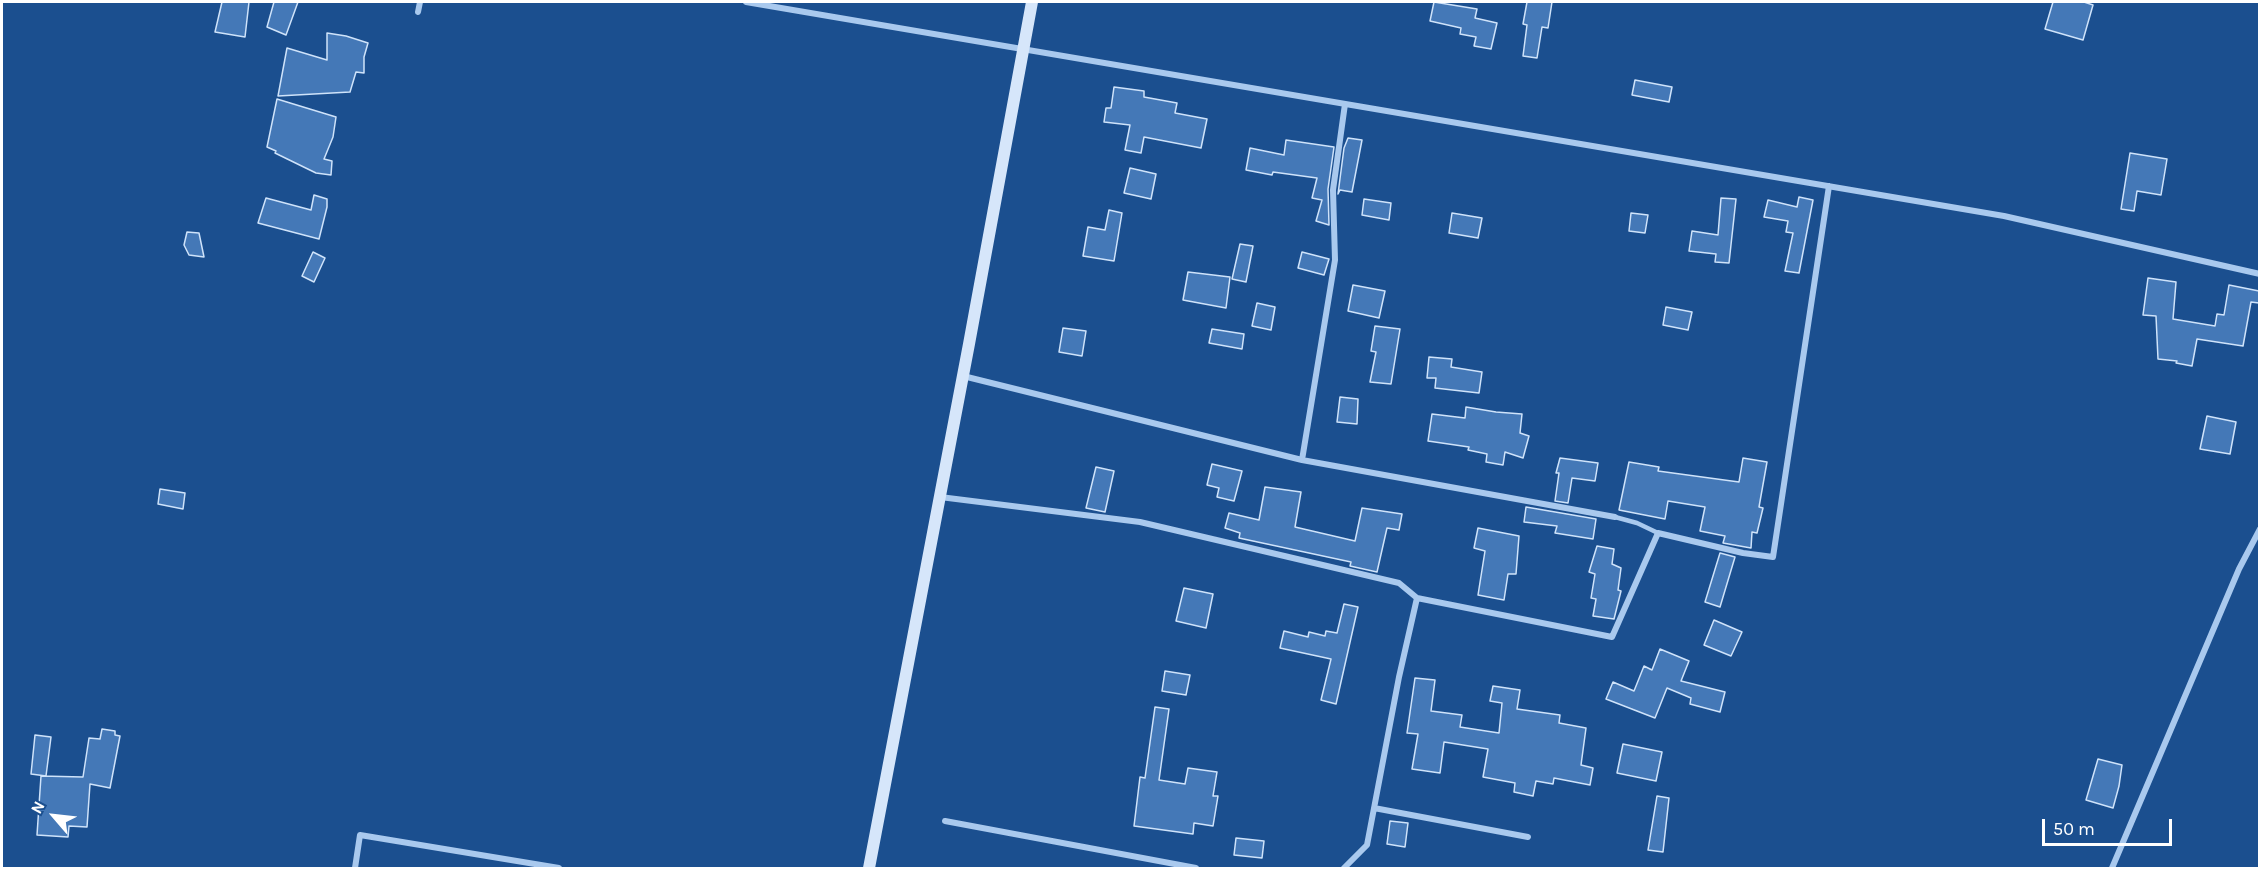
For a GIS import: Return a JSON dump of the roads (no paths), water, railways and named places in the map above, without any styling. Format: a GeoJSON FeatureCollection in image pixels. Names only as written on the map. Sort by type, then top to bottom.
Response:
{"type":"FeatureCollection","features":[{"type":"Feature","properties":{"kind":"street"},"geometry":{"type":"LineString","coordinates":[[418,12],[420,2]]}},
{"type":"Feature","properties":{"kind":"street"},"geometry":{"type":"LineString","coordinates":[[746,2],[2004,216],[2259,274]]}},
{"type":"Feature","properties":{"kind":"street"},"geometry":{"type":"LineString","coordinates":[[869,868],[1032,2]]}},
{"type":"Feature","properties":{"kind":"street"},"geometry":{"type":"LineString","coordinates":[[1302,460],[1335,260],[1333,190],[1345,104]]}},
{"type":"Feature","properties":{"kind":"street"},"geometry":{"type":"LineString","coordinates":[[940,497],[1140,522],[1399,583],[1417,598],[1612,637],[1658,533],[1743,553],[1773,556],[1829,186]]}},
{"type":"Feature","properties":{"kind":"street"},"geometry":{"type":"LineString","coordinates":[[963,376],[1302,460],[1615,518]]}},
{"type":"Feature","properties":{"kind":"street"},"geometry":{"type":"LineString","coordinates":[[2112,868],[2239,569],[2259,528]]}},
{"type":"Feature","properties":{"kind":"street"},"geometry":{"type":"LineString","coordinates":[[1344,868],[1367,845],[1399,677],[1417,598]]}},
{"type":"Feature","properties":{"kind":"street"},"geometry":{"type":"LineString","coordinates":[[1374,808],[1528,837]]}},
{"type":"Feature","properties":{"kind":"street"},"geometry":{"type":"LineString","coordinates":[[945,821],[1196,868]]}},
{"type":"Feature","properties":{"kind":"street"},"geometry":{"type":"LineString","coordinates":[[356,868],[360,835],[559,868]]}},
{"type":"Feature","properties":{"kind":"lane"},"geometry":{"type":"LineString","coordinates":[[1615,518],[1658,533]]}}]}
